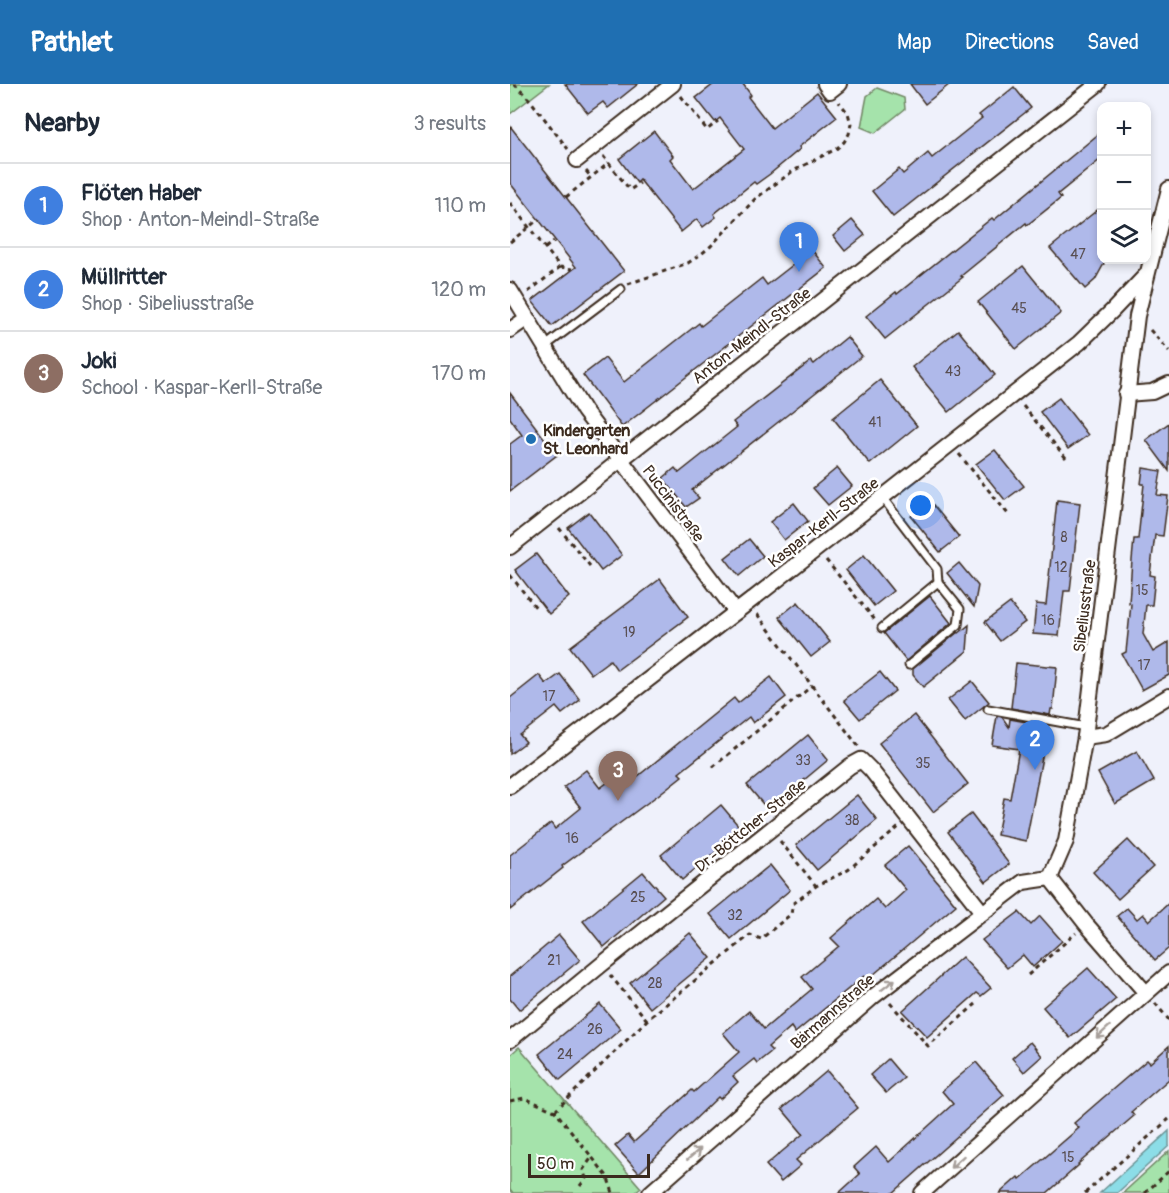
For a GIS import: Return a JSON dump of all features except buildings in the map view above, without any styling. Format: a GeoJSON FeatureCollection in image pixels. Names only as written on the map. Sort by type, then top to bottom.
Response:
{"type":"FeatureCollection","features":[{"type":"Feature","properties":{"kind":"street","name":"Anton-Meindl-Straße"},"geometry":{"type":"LineString","coordinates":[[510,547],[1098,84]]}},
{"type":"Feature","properties":{"kind":"street"},"geometry":{"type":"LineString","coordinates":[[577,160],[673,85]]}},
{"type":"Feature","properties":{"kind":"street","name":"Sibeliusstraße"},"geometry":{"type":"LineString","coordinates":[[1050,878],[1066,841],[1085,732],[1137,316],[1169,189]]}},
{"type":"Feature","properties":{"kind":"street","name":"Kaspar-Kerll-Straße"},"geometry":{"type":"LineString","coordinates":[[510,786],[1078,343],[1113,311],[1147,274]]}},
{"type":"Feature","properties":{"kind":"street","name":"Puccinistraße"},"geometry":{"type":"LineString","coordinates":[[513,296],[577,402],[736,612]]}},
{"type":"Feature","properties":{"kind":"street"},"geometry":{"type":"LineString","coordinates":[[510,330],[526,319]]}},
{"type":"Feature","properties":{"kind":"street"},"geometry":{"type":"LineString","coordinates":[[1126,394],[1152,392],[1169,384]]}},
{"type":"Feature","properties":{"kind":"street"},"geometry":{"type":"LineString","coordinates":[[1085,732],[1106,734],[1169,696]]}},
{"type":"Feature","properties":{"kind":"street"},"geometry":{"type":"LineString","coordinates":[[861,760],[982,912]]}},
{"type":"Feature","properties":{"kind":"street","name":"Dr.-Böttcher-Straße"},"geometry":{"type":"LineString","coordinates":[[510,1040],[850,766],[861,760]]}},
{"type":"Feature","properties":{"kind":"street"},"geometry":{"type":"LineString","coordinates":[[1050,878],[1086,924],[1146,993]]}},
{"type":"Feature","properties":{"kind":"street","name":"Bärmannstraße"},"geometry":{"type":"LineString","coordinates":[[650,1193],[879,992],[1023,882],[1050,878]]}},
{"type":"Feature","properties":{"kind":"street"},"geometry":{"type":"LineString","coordinates":[[922,1193],[1169,973]]}},
{"type":"Feature","properties":{"kind":"lane"},"geometry":{"type":"LineString","coordinates":[[543,347],[621,289]]}},
{"type":"Feature","properties":{"kind":"lane"},"geometry":{"type":"LineString","coordinates":[[882,497],[937,569],[938,582],[960,609],[958,625],[909,665]]}},
{"type":"Feature","properties":{"kind":"lane"},"geometry":{"type":"LineString","coordinates":[[882,628],[938,582]]}},
{"type":"Feature","properties":{"kind":"lane"},"geometry":{"type":"LineString","coordinates":[[988,709],[1085,732]]}},
{"type":"Feature","properties":{"kind":"path"},"geometry":{"type":"LineString","coordinates":[[514,84],[530,100],[591,177]]}},
{"type":"Feature","properties":{"kind":"path"},"geometry":{"type":"LineString","coordinates":[[673,85],[707,130],[718,121]]}},
{"type":"Feature","properties":{"kind":"path"},"geometry":{"type":"LineString","coordinates":[[621,289],[632,282],[688,263],[711,246],[755,199],[793,171],[836,149],[844,142],[851,124],[832,86]]}},
{"type":"Feature","properties":{"kind":"path"},"geometry":{"type":"LineString","coordinates":[[595,146],[630,190],[640,183]]}},
{"type":"Feature","properties":{"kind":"path"},"geometry":{"type":"LineString","coordinates":[[566,197],[609,163]]}},
{"type":"Feature","properties":{"kind":"path"},"geometry":{"type":"LineString","coordinates":[[510,203],[560,267]]}},
{"type":"Feature","properties":{"kind":"path"},"geometry":{"type":"LineString","coordinates":[[510,242],[539,219]]}},
{"type":"Feature","properties":{"kind":"path"},"geometry":{"type":"LineString","coordinates":[[545,248],[554,241]]}},
{"type":"Feature","properties":{"kind":"path"},"geometry":{"type":"LineString","coordinates":[[513,296],[560,267],[572,269]]}},
{"type":"Feature","properties":{"kind":"path"},"geometry":{"type":"LineString","coordinates":[[1137,316],[1169,351]]}},
{"type":"Feature","properties":{"kind":"path"},"geometry":{"type":"LineString","coordinates":[[1013,394],[1066,458]]}},
{"type":"Feature","properties":{"kind":"path"},"geometry":{"type":"LineString","coordinates":[[950,443],[1008,514]]}},
{"type":"Feature","properties":{"kind":"path"},"geometry":{"type":"LineString","coordinates":[[550,517],[590,566]]}},
{"type":"Feature","properties":{"kind":"path"},"geometry":{"type":"LineString","coordinates":[[824,558],[882,628]]}},
{"type":"Feature","properties":{"kind":"path"},"geometry":{"type":"LineString","coordinates":[[510,574],[537,609]]}},
{"type":"Feature","properties":{"kind":"path"},"geometry":{"type":"LineString","coordinates":[[748,602],[861,748],[861,760]]}},
{"type":"Feature","properties":{"kind":"path"},"geometry":{"type":"LineString","coordinates":[[712,766],[813,685]]}},
{"type":"Feature","properties":{"kind":"path"},"geometry":{"type":"LineString","coordinates":[[555,1111],[647,1020],[750,935],[761,939],[791,914],[793,904],[816,886],[848,870],[909,818]]}},
{"type":"Feature","properties":{"kind":"path"},"geometry":{"type":"LineString","coordinates":[[771,830],[816,886]]}},
{"type":"Feature","properties":{"kind":"path"},"geometry":{"type":"LineString","coordinates":[[1028,975],[1086,924]]}},
{"type":"Feature","properties":{"kind":"path"},"geometry":{"type":"LineString","coordinates":[[601,965],[647,1020]]}},
{"type":"Feature","properties":{"kind":"path"},"geometry":{"type":"LineString","coordinates":[[879,992],[928,1046],[976,1004]]}},
{"type":"Feature","properties":{"kind":"path"},"geometry":{"type":"LineString","coordinates":[[1146,993],[1169,1020]]}},
{"type":"Feature","properties":{"kind":"path"},"geometry":{"type":"LineString","coordinates":[[510,1101],[524,1098],[555,1111],[607,1176],[614,1193]]}},
{"type":"Feature","properties":{"kind":"path"},"geometry":{"type":"LineString","coordinates":[[1085,1193],[1169,1119]]}},
{"type":"Feature","properties":{"kind":"path"},"geometry":{"type":"LineString","coordinates":[[580,1186],[586,1178],[583,1170],[592,1157]]}},
{"type":"Feature","properties":{"kind":"path"},"geometry":{"type":"LineString","coordinates":[[1145,1193],[1169,1170]]}},
{"type":"Feature","properties":{"kind":"green space"},"geometry":{"type":"Polygon","coordinates":[[[510,84],[549,84],[510,114],[510,84]]]}},
{"type":"Feature","properties":{"kind":"green space"},"geometry":{"type":"Polygon","coordinates":[[[877,88],[904,98],[905,109],[875,133],[861,127],[867,96],[877,88]]]}},
{"type":"Feature","properties":{"kind":"green space"},"geometry":{"type":"Polygon","coordinates":[[[519,1047],[641,1188],[635,1193],[513,1193],[510,1189],[510,1055],[519,1047]]]}},
{"type":"Feature","properties":{"kind":"green space"},"geometry":{"type":"Polygon","coordinates":[[[1169,1151],[1169,1193],[1123,1193],[1169,1151]]]}},
{"type":"Feature","properties":{"kind":"water"},"geometry":{"type":"Polygon","coordinates":[[[1169,1131],[1169,1146],[1117,1193],[1100,1193],[1169,1131]]]}},
{"type":"Feature","properties":{"kind":"place","name":"Flöten Haber"},"geometry":{"type":"Point","coordinates":[799,272]}},
{"type":"Feature","properties":{"kind":"place","name":"Kindergarten St. Leonhard"},"geometry":{"type":"Point","coordinates":[531,439]}},
{"type":"Feature","properties":{"kind":"place","name":"Müllritter"},"geometry":{"type":"Point","coordinates":[1035,770]}},
{"type":"Feature","properties":{"kind":"place","name":"Joki"},"geometry":{"type":"Point","coordinates":[618,801]}}]}
